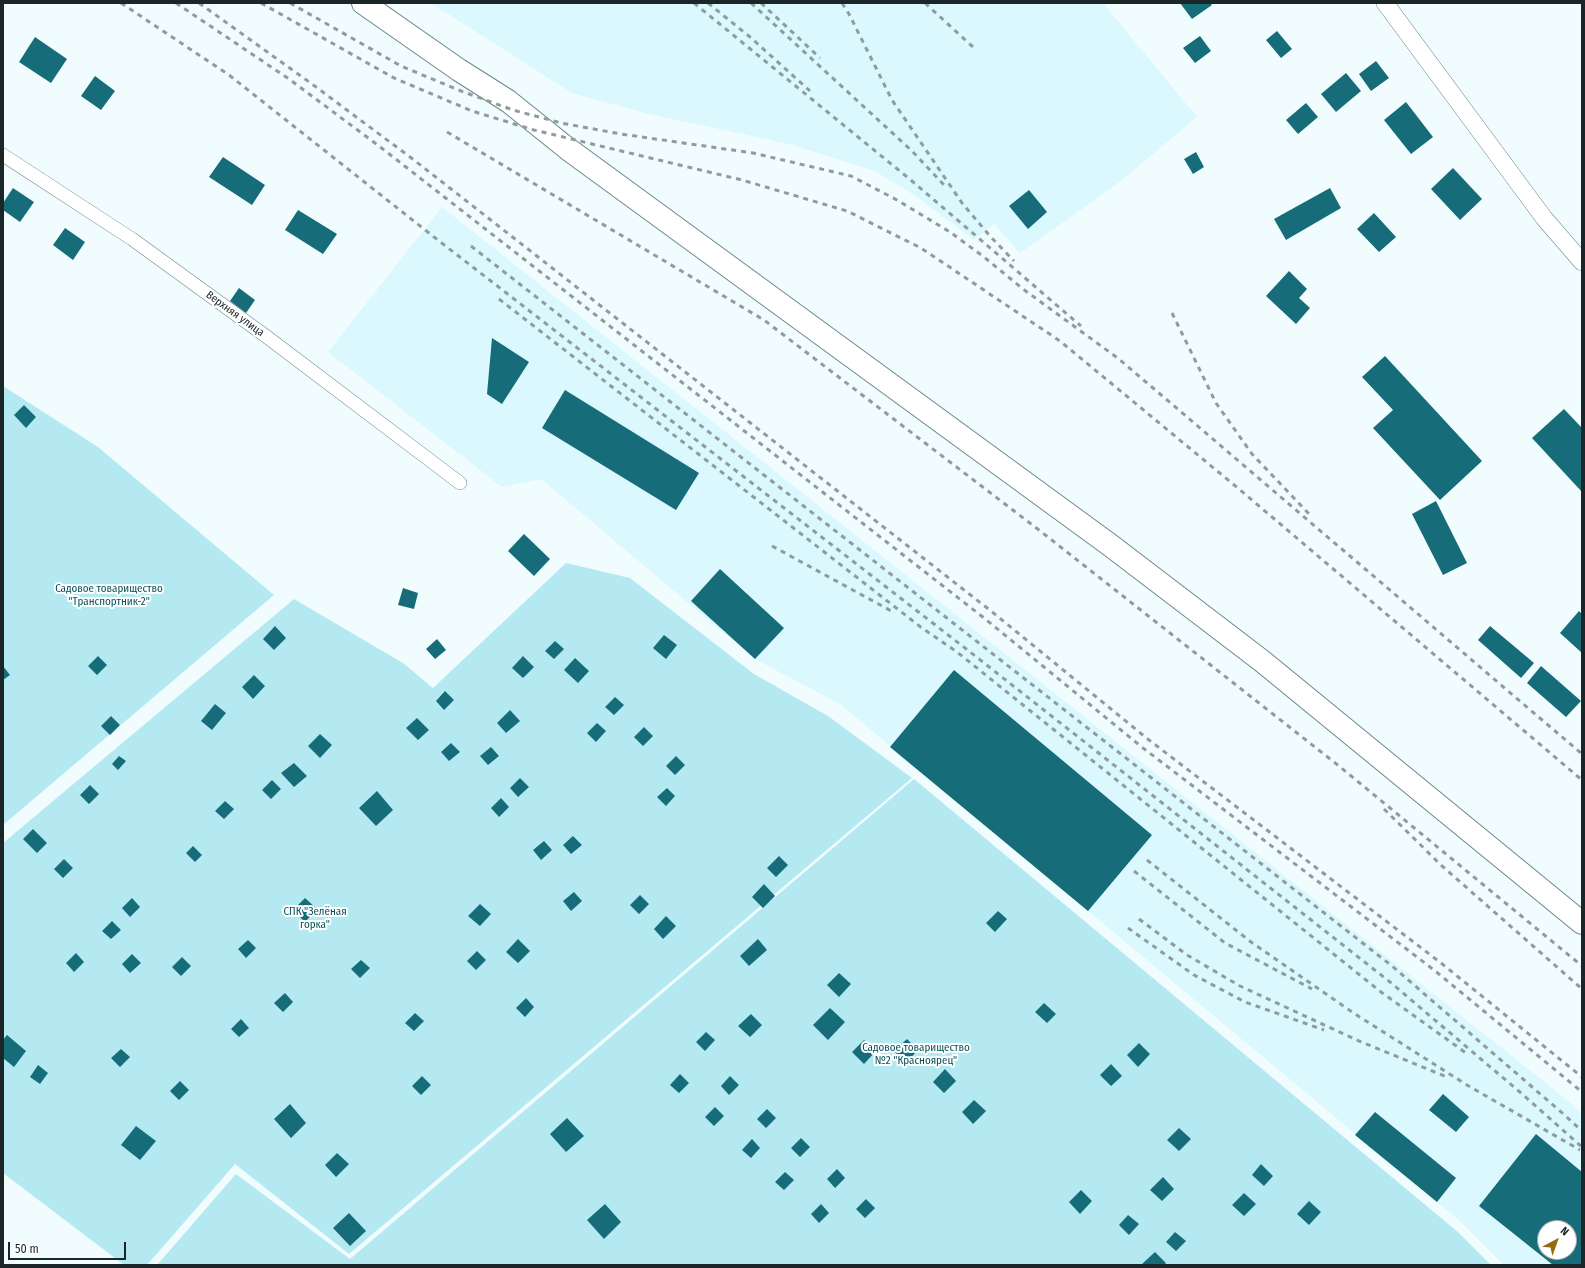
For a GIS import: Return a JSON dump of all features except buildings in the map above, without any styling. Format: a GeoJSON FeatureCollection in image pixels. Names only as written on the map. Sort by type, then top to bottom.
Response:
{"type":"FeatureCollection","features":[{"type":"Feature","properties":{"kind":"highway"},"geometry":{"type":"LineString","coordinates":[[363,3],[459,70],[508,101],[568,149],[1110,546],[1262,661],[1582,923]]}},
{"type":"Feature","properties":{"kind":"street"},"geometry":{"type":"LineString","coordinates":[[1386,3],[1544,218],[1582,262]]}},
{"type":"Feature","properties":{"kind":"street","name":"Верхняя улица"},"geometry":{"type":"LineString","coordinates":[[3,155],[132,239],[273,341],[460,483]]}},
{"type":"Feature","properties":{"kind":"shaded area"},"geometry":{"type":"Polygon","coordinates":[[[431,3],[1103,3],[1197,117],[1117,184],[1020,253],[994,224],[974,240],[917,197],[875,171],[789,144],[649,114],[572,93],[431,3]]]}},
{"type":"Feature","properties":{"kind":"shaded area"},"geometry":{"type":"Polygon","coordinates":[[[442,207],[1566,1099],[1582,1114],[1582,1265],[1504,1265],[1463,1224],[1437,1202],[840,704],[755,659],[541,479],[502,487],[328,352],[442,207]]]}},
{"type":"Feature","properties":{"kind":"green space","name":"Садовое товарищество \"Транспортник-2\""},"geometry":{"type":"Polygon","coordinates":[[[3,386],[98,447],[274,595],[3,825],[3,386]]]}},
{"type":"Feature","properties":{"kind":"green space","name":"СПК \"Зелёная горка\""},"geometry":{"type":"Polygon","coordinates":[[[566,563],[630,578],[754,674],[828,716],[912,778],[349,1254],[235,1164],[147,1265],[124,1265],[3,1173],[3,843],[294,599],[403,663],[433,688],[566,563]]]}},
{"type":"Feature","properties":{"kind":"green space","name":"Садовое товарищество №2 \"Красноярец\""},"geometry":{"type":"Polygon","coordinates":[[[914,779],[1459,1233],[1491,1265],[157,1265],[236,1174],[350,1259],[914,779]]]}},
{"type":"Feature","properties":{"kind":"railway"},"geometry":{"type":"LineString","coordinates":[[121,3],[229,75],[434,237],[965,648],[1390,982],[1582,1147]]}},
{"type":"Feature","properties":{"kind":"railway"},"geometry":{"type":"LineString","coordinates":[[176,3],[289,79],[379,146],[984,618],[1143,748],[1434,970],[1582,1092]]}},
{"type":"Feature","properties":{"kind":"railway"},"geometry":{"type":"LineString","coordinates":[[199,3],[312,84],[414,160],[991,611],[1149,740],[1441,963],[1582,1077]]}},
{"type":"Feature","properties":{"kind":"railway"},"geometry":{"type":"LineString","coordinates":[[261,3],[394,78],[472,111],[534,130],[742,180],[847,211],[921,248],[1060,341],[1239,489],[1582,780]]}},
{"type":"Feature","properties":{"kind":"railway"},"geometry":{"type":"LineString","coordinates":[[290,3],[401,66],[461,91],[513,110],[561,123],[621,134],[753,153],[851,176],[897,200],[950,232],[984,257],[1023,289],[1119,359],[1582,754]]}},
{"type":"Feature","properties":{"kind":"railway"},"geometry":{"type":"LineString","coordinates":[[694,3],[912,181],[1081,326]]}},
{"type":"Feature","properties":{"kind":"railway"},"geometry":{"type":"LineString","coordinates":[[708,3],[750,37],[810,91]]}},
{"type":"Feature","properties":{"kind":"railway"},"geometry":{"type":"LineString","coordinates":[[751,3],[912,151],[945,186]]}},
{"type":"Feature","properties":{"kind":"railway"},"geometry":{"type":"LineString","coordinates":[[761,3],[820,58]]}},
{"type":"Feature","properties":{"kind":"railway"},"geometry":{"type":"LineString","coordinates":[[842,3],[892,100],[962,203],[989,235],[1014,261]]}},
{"type":"Feature","properties":{"kind":"railway"},"geometry":{"type":"LineString","coordinates":[[925,3],[973,47]]}},
{"type":"Feature","properties":{"kind":"railway"},"geometry":{"type":"LineString","coordinates":[[447,132],[764,320],[1039,530],[1339,766],[1582,966]]}},
{"type":"Feature","properties":{"kind":"railway"},"geometry":{"type":"LineString","coordinates":[[471,246],[1392,966],[1582,1131]]}},
{"type":"Feature","properties":{"kind":"railway"},"geometry":{"type":"LineString","coordinates":[[499,299],[922,628],[957,652],[1381,992],[1466,1053]]}},
{"type":"Feature","properties":{"kind":"railway"},"geometry":{"type":"LineString","coordinates":[[1172,313],[1216,403],[1252,454],[1311,516]]}},
{"type":"Feature","properties":{"kind":"railway"},"geometry":{"type":"LineString","coordinates":[[772,546],[895,613]]}},
{"type":"Feature","properties":{"kind":"railway"},"geometry":{"type":"LineString","coordinates":[[1384,809],[1442,866],[1582,989]]}},
{"type":"Feature","properties":{"kind":"railway"},"geometry":{"type":"LineString","coordinates":[[1147,860],[1251,942],[1355,1014],[1467,1085],[1580,1150]]}},
{"type":"Feature","properties":{"kind":"railway"},"geometry":{"type":"LineString","coordinates":[[1134,871],[1225,943],[1312,989]]}},
{"type":"Feature","properties":{"kind":"railway"},"geometry":{"type":"LineString","coordinates":[[1139,919],[1187,955],[1240,986],[1359,1041],[1447,1077]]}},
{"type":"Feature","properties":{"kind":"railway"},"geometry":{"type":"LineString","coordinates":[[1128,928],[1194,975],[1245,1002],[1324,1030]]}}]}
